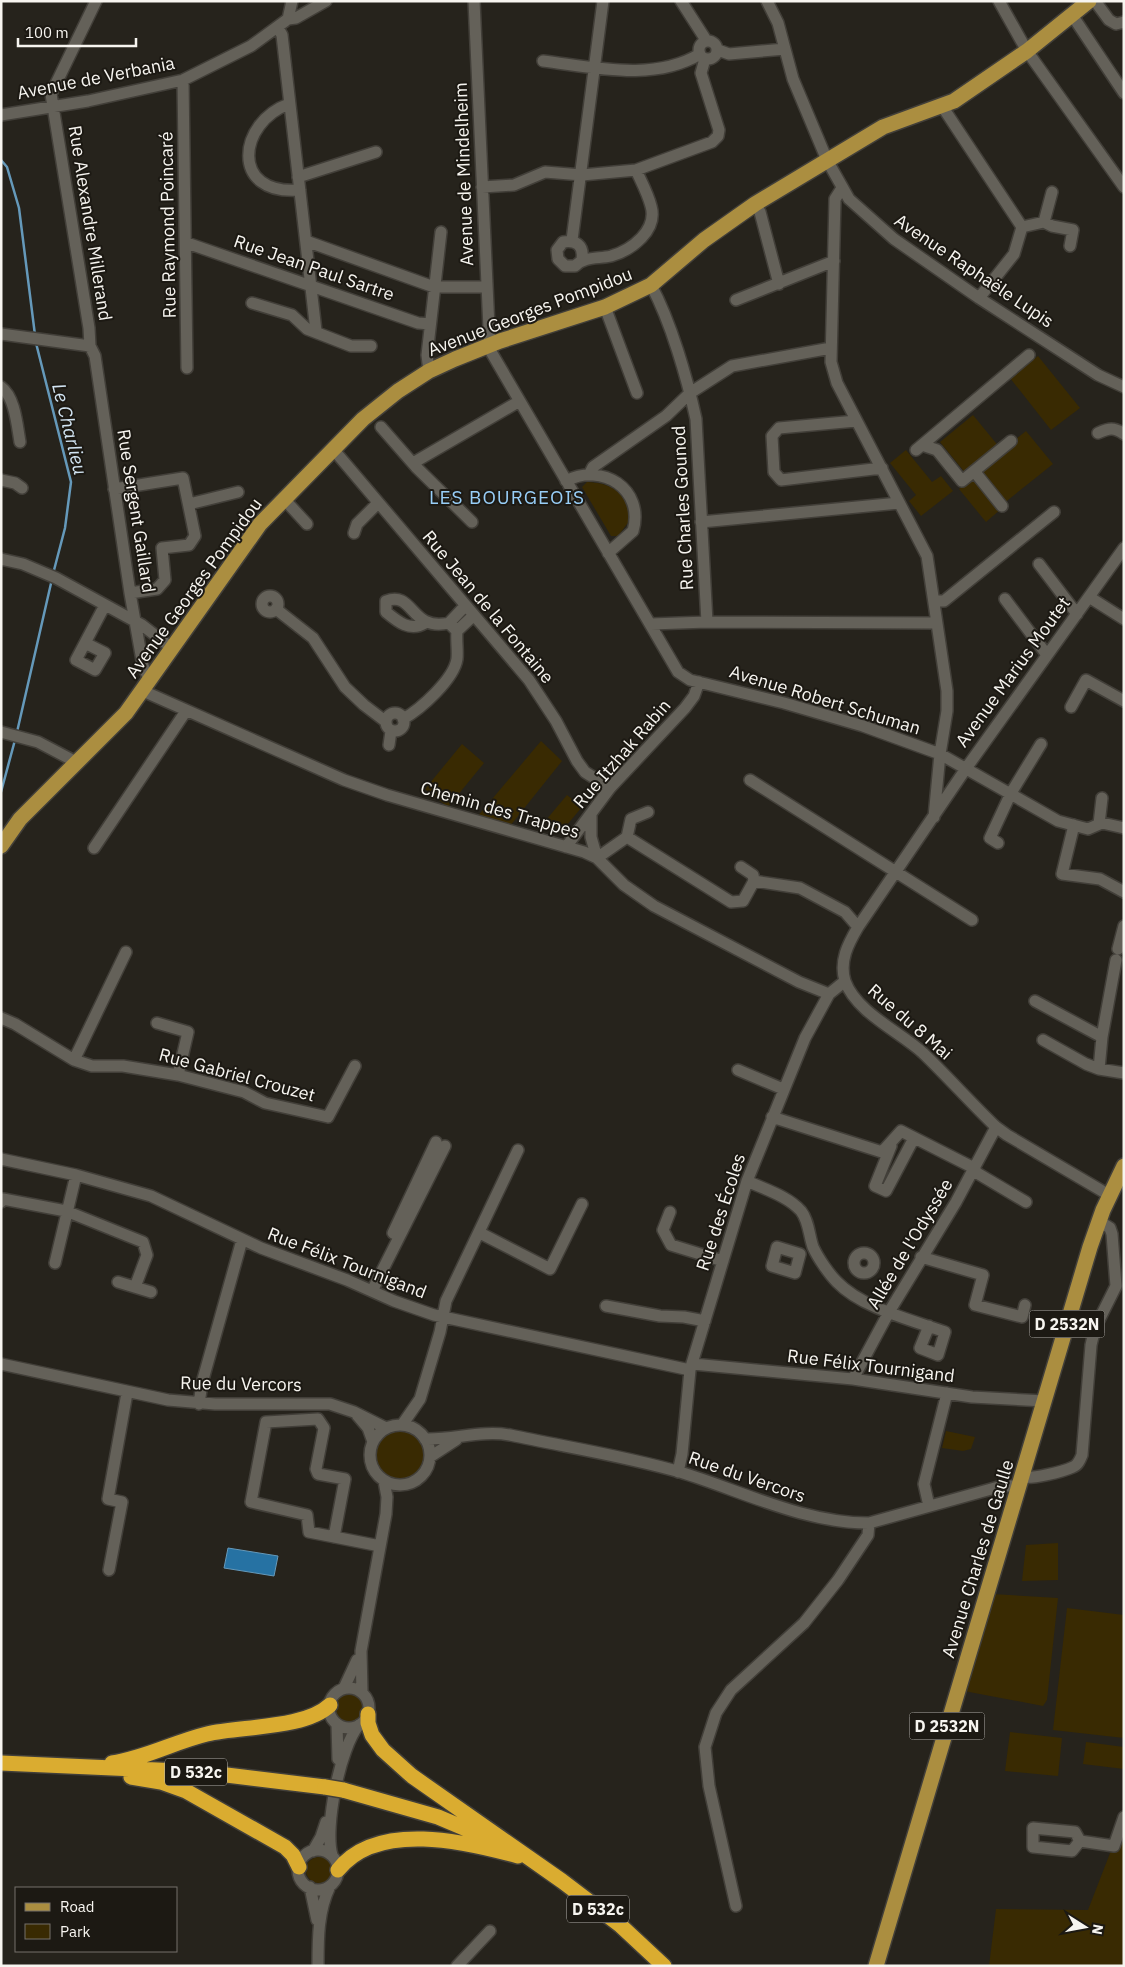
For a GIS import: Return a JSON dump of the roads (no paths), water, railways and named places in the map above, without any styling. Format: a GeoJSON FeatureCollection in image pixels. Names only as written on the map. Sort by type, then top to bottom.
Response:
{"type":"FeatureCollection","features":[{"type":"Feature","properties":{"kind":"highway"},"geometry":{"type":"LineString","coordinates":[[65,1766],[132,1759],[209,1733],[269,1726],[298,1719],[320,1711],[330,1704]]}},
{"type":"Feature","properties":{"kind":"highway"},"geometry":{"type":"LineString","coordinates":[[363,1720],[368,1723],[372,1735],[400,1766],[423,1785],[460,1808],[527,1858]]}},
{"type":"Feature","properties":{"kind":"highway","name":"D 532c"},"geometry":{"type":"LineString","coordinates":[[1,1763],[202,1772],[326,1787],[343,1790],[438,1817],[481,1834],[527,1858],[562,1880],[620,1925],[664,1966]]}},
{"type":"Feature","properties":{"kind":"highway"},"geometry":{"type":"LineString","coordinates":[[65,1766],[161,1782],[186,1791],[285,1847],[294,1855],[299,1867]]}},
{"type":"Feature","properties":{"kind":"highway"},"geometry":{"type":"LineString","coordinates":[[338,1870],[352,1856],[380,1844],[428,1838],[474,1844],[527,1858]]}},
{"type":"Feature","properties":{"kind":"main road","name":"Avenue Georges Pompidou"},"geometry":{"type":"LineString","coordinates":[[3,840],[28,810],[106,736],[173,649],[238,555],[284,499],[363,419],[398,391],[429,371],[489,345],[605,308],[651,285],[704,240],[755,204],[883,127],[954,101],[1027,50],[1089,1]]}},
{"type":"Feature","properties":{"kind":"main road","name":"Avenue Charles de Gaulle"},"geometry":{"type":"LineString","coordinates":[[876,1966],[1098,1221],[1124,1166]]}},
{"type":"Feature","properties":{"kind":"street","name":"Rue Alexandre Millerand"},"geometry":{"type":"LineString","coordinates":[[90,346],[90,328],[51,94],[54,84],[96,1]]}},
{"type":"Feature","properties":{"kind":"street"},"geometry":{"type":"LineString","coordinates":[[288,19],[292,1]]}},
{"type":"Feature","properties":{"kind":"street","name":"Avenue de Verbania"},"geometry":{"type":"LineString","coordinates":[[1,115],[88,101],[183,80],[251,46],[288,19],[296,18],[326,1]]}},
{"type":"Feature","properties":{"kind":"street","name":"Avenue de Mindelheim"},"geometry":{"type":"LineString","coordinates":[[474,1],[489,345]]}},
{"type":"Feature","properties":{"kind":"street"},"geometry":{"type":"LineString","coordinates":[[572,240],[582,175],[603,1]]}},
{"type":"Feature","properties":{"kind":"street"},"geometry":{"type":"LineString","coordinates":[[681,1],[706,40],[714,42],[718,50],[729,54],[785,49]]}},
{"type":"Feature","properties":{"kind":"street","name":"Avenue Raphaële Lupis"},"geometry":{"type":"LineString","coordinates":[[767,1],[778,23],[793,79],[827,160],[849,199],[879,227],[979,298],[1098,375],[1124,387]]}},
{"type":"Feature","properties":{"kind":"street"},"geometry":{"type":"LineString","coordinates":[[999,1],[1027,50],[1124,187]]}},
{"type":"Feature","properties":{"kind":"street"},"geometry":{"type":"LineString","coordinates":[[1095,1],[1109,20],[1116,24],[1124,22]]}},
{"type":"Feature","properties":{"kind":"street"},"geometry":{"type":"LineString","coordinates":[[1072,15],[1124,93]]}},
{"type":"Feature","properties":{"kind":"street"},"geometry":{"type":"LineString","coordinates":[[278,28],[282,35],[316,331]]}},
{"type":"Feature","properties":{"kind":"street"},"geometry":{"type":"LineString","coordinates":[[482,187],[514,184],[545,172],[582,175],[636,170],[712,142],[718,136],[719,130],[701,73],[702,56],[699,46],[706,40]]}},
{"type":"Feature","properties":{"kind":"street"},"geometry":{"type":"LineString","coordinates":[[543,61],[630,71],[686,62],[702,56],[714,58],[718,50]]}},
{"type":"Feature","properties":{"kind":"street","name":"Rue Raymond Poincaré"},"geometry":{"type":"LineString","coordinates":[[183,80],[187,243],[187,368]]}},
{"type":"Feature","properties":{"kind":"street"},"geometry":{"type":"LineString","coordinates":[[289,104],[278,108],[264,118],[250,148],[249,161],[252,172],[265,186],[274,189],[300,190]]}},
{"type":"Feature","properties":{"kind":"street"},"geometry":{"type":"LineString","coordinates":[[942,106],[1022,227],[1014,254],[979,298]]}},
{"type":"Feature","properties":{"kind":"street"},"geometry":{"type":"LineString","coordinates":[[298,177],[376,152]]}},
{"type":"Feature","properties":{"kind":"street"},"geometry":{"type":"LineString","coordinates":[[582,259],[613,255],[635,244],[645,234],[652,222],[652,208],[636,170]]}},
{"type":"Feature","properties":{"kind":"street"},"geometry":{"type":"LineString","coordinates":[[842,188],[835,199],[830,348],[834,377],[927,556],[947,691],[947,711],[940,754],[934,818]]}},
{"type":"Feature","properties":{"kind":"street"},"geometry":{"type":"LineString","coordinates":[[1044,222],[1052,192]]}},
{"type":"Feature","properties":{"kind":"street"},"geometry":{"type":"LineString","coordinates":[[755,204],[760,212],[778,284]]}},
{"type":"Feature","properties":{"kind":"street"},"geometry":{"type":"LineString","coordinates":[[1022,227],[1044,222],[1052,226],[1073,230],[1070,246]]}},
{"type":"Feature","properties":{"kind":"street"},"geometry":{"type":"LineString","coordinates":[[429,371],[427,355],[442,232]]}},
{"type":"Feature","properties":{"kind":"street"},"geometry":{"type":"LineString","coordinates":[[572,240],[580,244],[583,252],[582,259],[575,266],[565,266],[558,259],[557,250],[563,242],[572,240]]}},
{"type":"Feature","properties":{"kind":"street"},"geometry":{"type":"LineString","coordinates":[[306,241],[434,287],[487,287]]}},
{"type":"Feature","properties":{"kind":"street","name":"Rue Jean Paul Sartre"},"geometry":{"type":"LineString","coordinates":[[187,243],[418,324],[430,324]]}},
{"type":"Feature","properties":{"kind":"street"},"geometry":{"type":"LineString","coordinates":[[736,300],[834,261]]}},
{"type":"Feature","properties":{"kind":"street","name":"Rue Charles Gounod"},"geometry":{"type":"LineString","coordinates":[[651,285],[690,393],[696,419],[707,622]]}},
{"type":"Feature","properties":{"kind":"street"},"geometry":{"type":"LineString","coordinates":[[252,302],[292,315],[307,328],[351,346],[371,346]]}},
{"type":"Feature","properties":{"kind":"street"},"geometry":{"type":"LineString","coordinates":[[605,308],[637,393]]}},
{"type":"Feature","properties":{"kind":"street"},"geometry":{"type":"LineString","coordinates":[[1,334],[90,346]]}},
{"type":"Feature","properties":{"kind":"street"},"geometry":{"type":"LineString","coordinates":[[489,345],[492,356],[518,402],[651,624],[707,622],[937,623]]}},
{"type":"Feature","properties":{"kind":"street","name":"Rue Sergent Gaillard"},"geometry":{"type":"LineString","coordinates":[[90,346],[95,356],[130,593],[146,686]]}},
{"type":"Feature","properties":{"kind":"street"},"geometry":{"type":"LineString","coordinates":[[590,475],[593,467],[666,416],[690,393],[732,366],[830,348]]}},
{"type":"Feature","properties":{"kind":"street"},"geometry":{"type":"LineString","coordinates":[[1011,441],[962,481],[938,450],[919,447],[1029,355]]}},
{"type":"Feature","properties":{"kind":"street"},"geometry":{"type":"LineString","coordinates":[[1,376],[1,381]]}},
{"type":"Feature","properties":{"kind":"street"},"geometry":{"type":"LineString","coordinates":[[1,387],[7,391],[14,412],[20,442]]}},
{"type":"Feature","properties":{"kind":"street"},"geometry":{"type":"LineString","coordinates":[[413,463],[518,402]]}},
{"type":"Feature","properties":{"kind":"street"},"geometry":{"type":"LineString","coordinates":[[856,421],[779,428],[772,436],[774,472],[781,480],[882,468]]}},
{"type":"Feature","properties":{"kind":"street"},"geometry":{"type":"LineString","coordinates":[[382,427],[413,463],[472,522]]}},
{"type":"Feature","properties":{"kind":"street"},"geometry":{"type":"LineString","coordinates":[[1098,433],[1109,428],[1116,429],[1124,434]]}},
{"type":"Feature","properties":{"kind":"street","name":"Rue Jean de la Fontaine"},"geometry":{"type":"LineString","coordinates":[[333,449],[529,680],[556,721],[577,761],[585,772],[610,788]]}},
{"type":"Feature","properties":{"kind":"street"},"geometry":{"type":"LineString","coordinates":[[974,471],[1002,506]]}},
{"type":"Feature","properties":{"kind":"street"},"geometry":{"type":"LineString","coordinates":[[566,481],[590,475],[614,481],[628,492],[636,511],[633,531],[608,552]]}},
{"type":"Feature","properties":{"kind":"street"},"geometry":{"type":"LineString","coordinates":[[114,489],[183,478],[195,536],[189,545],[162,548],[165,580],[157,589],[130,593]]}},
{"type":"Feature","properties":{"kind":"street"},"geometry":{"type":"LineString","coordinates":[[1,480],[15,483],[22,488]]}},
{"type":"Feature","properties":{"kind":"street"},"geometry":{"type":"LineString","coordinates":[[189,504],[238,492]]}},
{"type":"Feature","properties":{"kind":"street"},"geometry":{"type":"LineString","coordinates":[[284,499],[308,524]]}},
{"type":"Feature","properties":{"kind":"street"},"geometry":{"type":"LineString","coordinates":[[354,533],[357,524],[378,503]]}},
{"type":"Feature","properties":{"kind":"street"},"geometry":{"type":"LineString","coordinates":[[701,522],[898,503]]}},
{"type":"Feature","properties":{"kind":"street"},"geometry":{"type":"LineString","coordinates":[[934,601],[944,601],[1054,512]]}},
{"type":"Feature","properties":{"kind":"street","name":"Avenue Marius Moutet"},"geometry":{"type":"LineString","coordinates":[[934,818],[967,767],[1124,548]]}},
{"type":"Feature","properties":{"kind":"street"},"geometry":{"type":"LineString","coordinates":[[1,560],[23,564],[50,576],[148,629],[173,649]]}},
{"type":"Feature","properties":{"kind":"street"},"geometry":{"type":"LineString","coordinates":[[1039,564],[1077,614]]}},
{"type":"Feature","properties":{"kind":"street"},"geometry":{"type":"LineString","coordinates":[[1089,597],[1124,618]]}},
{"type":"Feature","properties":{"kind":"street"},"geometry":{"type":"LineString","coordinates":[[1005,599],[1047,655]]}},
{"type":"Feature","properties":{"kind":"street"},"geometry":{"type":"LineString","coordinates":[[85,643],[105,605]]}},
{"type":"Feature","properties":{"kind":"street"},"geometry":{"type":"LineString","coordinates":[[389,745],[388,726],[390,714],[398,714],[403,719],[415,712],[453,674],[457,659],[453,627],[465,606]]}},
{"type":"Feature","properties":{"kind":"street"},"geometry":{"type":"LineString","coordinates":[[276,609],[313,638],[345,687],[388,726]]}},
{"type":"Feature","properties":{"kind":"street"},"geometry":{"type":"LineString","coordinates":[[425,622],[437,626],[453,627],[473,616]]}},
{"type":"Feature","properties":{"kind":"street","name":"Avenue Robert Schuman"},"geometry":{"type":"LineString","coordinates":[[651,624],[674,667],[683,676],[698,682],[784,703],[940,754],[967,767],[1058,821],[1074,825]]}},
{"type":"Feature","properties":{"kind":"street"},"geometry":{"type":"LineString","coordinates":[[1071,707],[1086,680],[1124,701]]}},
{"type":"Feature","properties":{"kind":"street","name":"Rue Itzhak Rabin"},"geometry":{"type":"LineString","coordinates":[[566,847],[610,788],[685,708],[694,696],[698,682]]}},
{"type":"Feature","properties":{"kind":"street","name":"Chemin des Trappes"},"geometry":{"type":"LineString","coordinates":[[146,686],[186,711],[344,780],[378,792],[566,847],[596,858],[624,885],[654,906],[799,982],[829,994]]}},
{"type":"Feature","properties":{"kind":"street"},"geometry":{"type":"LineString","coordinates":[[94,848],[186,711]]}},
{"type":"Feature","properties":{"kind":"street"},"geometry":{"type":"LineString","coordinates":[[11,735],[38,742],[78,763]]}},
{"type":"Feature","properties":{"kind":"street"},"geometry":{"type":"LineString","coordinates":[[998,843],[990,838],[1011,794],[1041,744]]}},
{"type":"Feature","properties":{"kind":"street"},"geometry":{"type":"LineString","coordinates":[[750,780],[972,920]]}},
{"type":"Feature","properties":{"kind":"street"},"geometry":{"type":"LineString","coordinates":[[1099,824],[1102,798]]}},
{"type":"Feature","properties":{"kind":"street"},"geometry":{"type":"LineString","coordinates":[[591,814],[591,837],[596,858],[628,836],[630,819],[648,812]]}},
{"type":"Feature","properties":{"kind":"street","name":"Rue du 8 Mai"},"geometry":{"type":"LineString","coordinates":[[934,818],[858,927],[846,948],[844,964],[845,981],[857,1002],[922,1052],[1007,1136],[1109,1195]]}},
{"type":"Feature","properties":{"kind":"street"},"geometry":{"type":"LineString","coordinates":[[1124,828],[1102,822],[1088,828],[1074,825],[1062,874],[1100,878],[1124,892]]}},
{"type":"Feature","properties":{"kind":"street"},"geometry":{"type":"LineString","coordinates":[[628,836],[731,902],[742,901],[754,881],[753,875],[741,867]]}},
{"type":"Feature","properties":{"kind":"street"},"geometry":{"type":"LineString","coordinates":[[754,881],[800,888],[845,912],[858,927]]}},
{"type":"Feature","properties":{"kind":"street"},"geometry":{"type":"LineString","coordinates":[[1099,1069],[1102,1037],[1124,926]]}},
{"type":"Feature","properties":{"kind":"street"},"geometry":{"type":"LineString","coordinates":[[74,1060],[126,952]]}},
{"type":"Feature","properties":{"kind":"street","name":"Rue des Écoles"},"geometry":{"type":"LineString","coordinates":[[678,1472],[682,1454],[692,1367],[747,1181],[805,1038],[829,994],[845,981]]}},
{"type":"Feature","properties":{"kind":"street"},"geometry":{"type":"LineString","coordinates":[[1035,1001],[1102,1037]]}},
{"type":"Feature","properties":{"kind":"street","name":"Rue Gabriel Crouzet"},"geometry":{"type":"LineString","coordinates":[[1,1018],[15,1024],[74,1060],[92,1066],[123,1066],[178,1075],[244,1092],[265,1103],[328,1117],[355,1066]]}},
{"type":"Feature","properties":{"kind":"street"},"geometry":{"type":"LineString","coordinates":[[157,1024],[188,1032],[178,1075]]}},
{"type":"Feature","properties":{"kind":"street"},"geometry":{"type":"LineString","coordinates":[[1043,1040],[1086,1064],[1099,1069],[1124,1072]]}},
{"type":"Feature","properties":{"kind":"street"},"geometry":{"type":"LineString","coordinates":[[738,1070],[783,1089]]}},
{"type":"Feature","properties":{"kind":"street"},"geometry":{"type":"LineString","coordinates":[[772,1117],[882,1152],[901,1131],[974,1168],[977,1173],[1026,1202]]}},
{"type":"Feature","properties":{"kind":"street","name":"Allée de l'Odyssée"},"geometry":{"type":"LineString","coordinates":[[853,1379],[921,1257],[956,1202],[987,1139],[996,1126]]}},
{"type":"Feature","properties":{"kind":"street"},"geometry":{"type":"LineString","coordinates":[[894,1138],[875,1186],[886,1191],[914,1138]]}},
{"type":"Feature","properties":{"kind":"street"},"geometry":{"type":"LineString","coordinates":[[369,1290],[441,1144]]}},
{"type":"Feature","properties":{"kind":"street"},"geometry":{"type":"LineString","coordinates":[[402,1425],[420,1399],[440,1332],[446,1302],[518,1150]]}},
{"type":"Feature","properties":{"kind":"street","name":"Rue Félix Tournigand"},"geometry":{"type":"LineString","coordinates":[[1,1159],[76,1175],[151,1196],[242,1240],[369,1290],[394,1302],[442,1317],[692,1367],[853,1379],[972,1397],[1045,1401]]}},
{"type":"Feature","properties":{"kind":"street"},"geometry":{"type":"LineString","coordinates":[[55,1263],[76,1175]]}},
{"type":"Feature","properties":{"kind":"street"},"geometry":{"type":"LineString","coordinates":[[747,1181],[783,1198],[800,1211],[809,1229],[814,1248],[837,1282],[889,1312],[929,1326]]}},
{"type":"Feature","properties":{"kind":"street"},"geometry":{"type":"LineString","coordinates":[[1,1202],[3,1199],[66,1211],[143,1242],[147,1255],[135,1287]]}},
{"type":"Feature","properties":{"kind":"street"},"geometry":{"type":"LineString","coordinates":[[480,1233],[550,1269],[582,1204]]}},
{"type":"Feature","properties":{"kind":"street"},"geometry":{"type":"LineString","coordinates":[[670,1212],[662,1230],[672,1245],[723,1261]]}},
{"type":"Feature","properties":{"kind":"street"},"geometry":{"type":"LineString","coordinates":[[1098,1221],[1110,1228],[1120,1284]]}},
{"type":"Feature","properties":{"kind":"street"},"geometry":{"type":"LineString","coordinates":[[199,1404],[202,1384],[242,1240]]}},
{"type":"Feature","properties":{"kind":"street"},"geometry":{"type":"LineString","coordinates":[[800,1254],[814,1248]]}},
{"type":"Feature","properties":{"kind":"street"},"geometry":{"type":"LineString","coordinates":[[921,1257],[983,1275],[975,1305],[1022,1317],[1025,1305]]}},
{"type":"Feature","properties":{"kind":"street"},"geometry":{"type":"LineString","coordinates":[[850,1291],[859,1272]]}},
{"type":"Feature","properties":{"kind":"street"},"geometry":{"type":"LineString","coordinates":[[118,1282],[151,1292]]}},
{"type":"Feature","properties":{"kind":"street","name":"Rue du Vercors"},"geometry":{"type":"LineString","coordinates":[[422,1435],[462,1437],[500,1433],[678,1472],[796,1513],[850,1523],[869,1523],[1073,1467],[1079,1462],[1082,1455],[1094,1328],[1120,1284]]}},
{"type":"Feature","properties":{"kind":"street"},"geometry":{"type":"LineString","coordinates":[[606,1306],[660,1316],[684,1317],[705,1321]]}},
{"type":"Feature","properties":{"kind":"street","name":"Rue du Vercors"},"geometry":{"type":"LineString","coordinates":[[1,1364],[127,1393],[199,1404],[292,1402],[330,1404],[354,1412],[386,1428]]}},
{"type":"Feature","properties":{"kind":"street"},"geometry":{"type":"LineString","coordinates":[[109,1570],[122,1502],[108,1499],[127,1393]]}},
{"type":"Feature","properties":{"kind":"street"},"geometry":{"type":"LineString","coordinates":[[929,1506],[924,1484],[947,1393]]}},
{"type":"Feature","properties":{"kind":"street"},"geometry":{"type":"LineString","coordinates":[[386,1514],[403,1485],[422,1476],[430,1456],[422,1435],[420,1399]]}},
{"type":"Feature","properties":{"kind":"street"},"geometry":{"type":"LineString","coordinates":[[292,1402],[293,1420]]}},
{"type":"Feature","properties":{"kind":"street"},"geometry":{"type":"LineString","coordinates":[[354,1412],[368,1428],[373,1442]]}},
{"type":"Feature","properties":{"kind":"street"},"geometry":{"type":"LineString","coordinates":[[334,1537],[345,1479],[318,1474],[316,1469],[324,1428],[322,1422],[318,1419],[266,1422],[251,1502],[307,1515],[309,1532],[334,1537],[380,1546]]}},
{"type":"Feature","properties":{"kind":"street"},"geometry":{"type":"LineString","coordinates":[[344,1688],[360,1651],[386,1514],[387,1497],[384,1481],[371,1464],[370,1449],[373,1442],[386,1428],[402,1425],[422,1435]]}},
{"type":"Feature","properties":{"kind":"street","name":"Rue du Vercors"},"geometry":{"type":"LineString","coordinates":[[430,1456],[462,1437]]}},
{"type":"Feature","properties":{"kind":"street"},"geometry":{"type":"LineString","coordinates":[[384,1481],[403,1485]]}},
{"type":"Feature","properties":{"kind":"street"},"geometry":{"type":"LineString","coordinates":[[736,1906],[709,1786],[705,1746],[716,1713],[731,1690],[810,1616],[838,1580],[868,1535],[869,1523]]}},
{"type":"Feature","properties":{"kind":"street"},"geometry":{"type":"LineString","coordinates":[[318,1932],[323,1900],[336,1878],[338,1870],[329,1842],[335,1792],[349,1739],[363,1720],[369,1704],[362,1692],[360,1651]]}},
{"type":"Feature","properties":{"kind":"street"},"geometry":{"type":"LineString","coordinates":[[313,1851],[324,1828],[338,1753],[337,1724],[330,1713],[330,1704],[336,1693],[344,1688],[353,1688],[362,1692]]}},
{"type":"Feature","properties":{"kind":"street"},"geometry":{"type":"LineString","coordinates":[[337,1724],[350,1728],[363,1720]]}},
{"type":"Feature","properties":{"kind":"street"},"geometry":{"type":"LineString","coordinates":[[1080,1841],[1114,1846],[1124,1817]]}},
{"type":"Feature","properties":{"kind":"street"},"geometry":{"type":"LineString","coordinates":[[318,1966],[318,1932],[313,1894],[310,1887],[302,1880],[299,1867],[305,1855],[313,1851],[322,1850],[332,1855]]}},
{"type":"Feature","properties":{"kind":"street"},"geometry":{"type":"LineString","coordinates":[[310,1887],[320,1889],[330,1886]]}},
{"type":"Feature","properties":{"kind":"street"},"geometry":{"type":"LineString","coordinates":[[457,1966],[490,1931]]}},
{"type":"Feature","properties":{"kind":"water"},"geometry":{"type":"Polygon","coordinates":[[[228,1548],[278,1556],[274,1576],[224,1568],[228,1548]]]}},
{"type":"Feature","properties":{"kind":"waterway","name":"Le Charlieu"},"geometry":{"type":"LineString","coordinates":[[1,160],[7,167],[19,208],[35,335]]}},
{"type":"Feature","properties":{"kind":"waterway","name":"Le Charlieu"},"geometry":{"type":"LineString","coordinates":[[36,343],[71,482],[65,528],[53,574]]}},
{"type":"Feature","properties":{"kind":"waterway","name":"Le Charlieu"},"geometry":{"type":"LineString","coordinates":[[17,732],[52,579]]}},
{"type":"Feature","properties":{"kind":"waterway","name":"Le Charlieu"},"geometry":{"type":"LineString","coordinates":[[1,792],[15,740]]}},
{"type":"Feature","properties":{"kind":"district","name":"LES BOURGEOIS"},"geometry":{"type":"Point","coordinates":[507,497]}}]}
